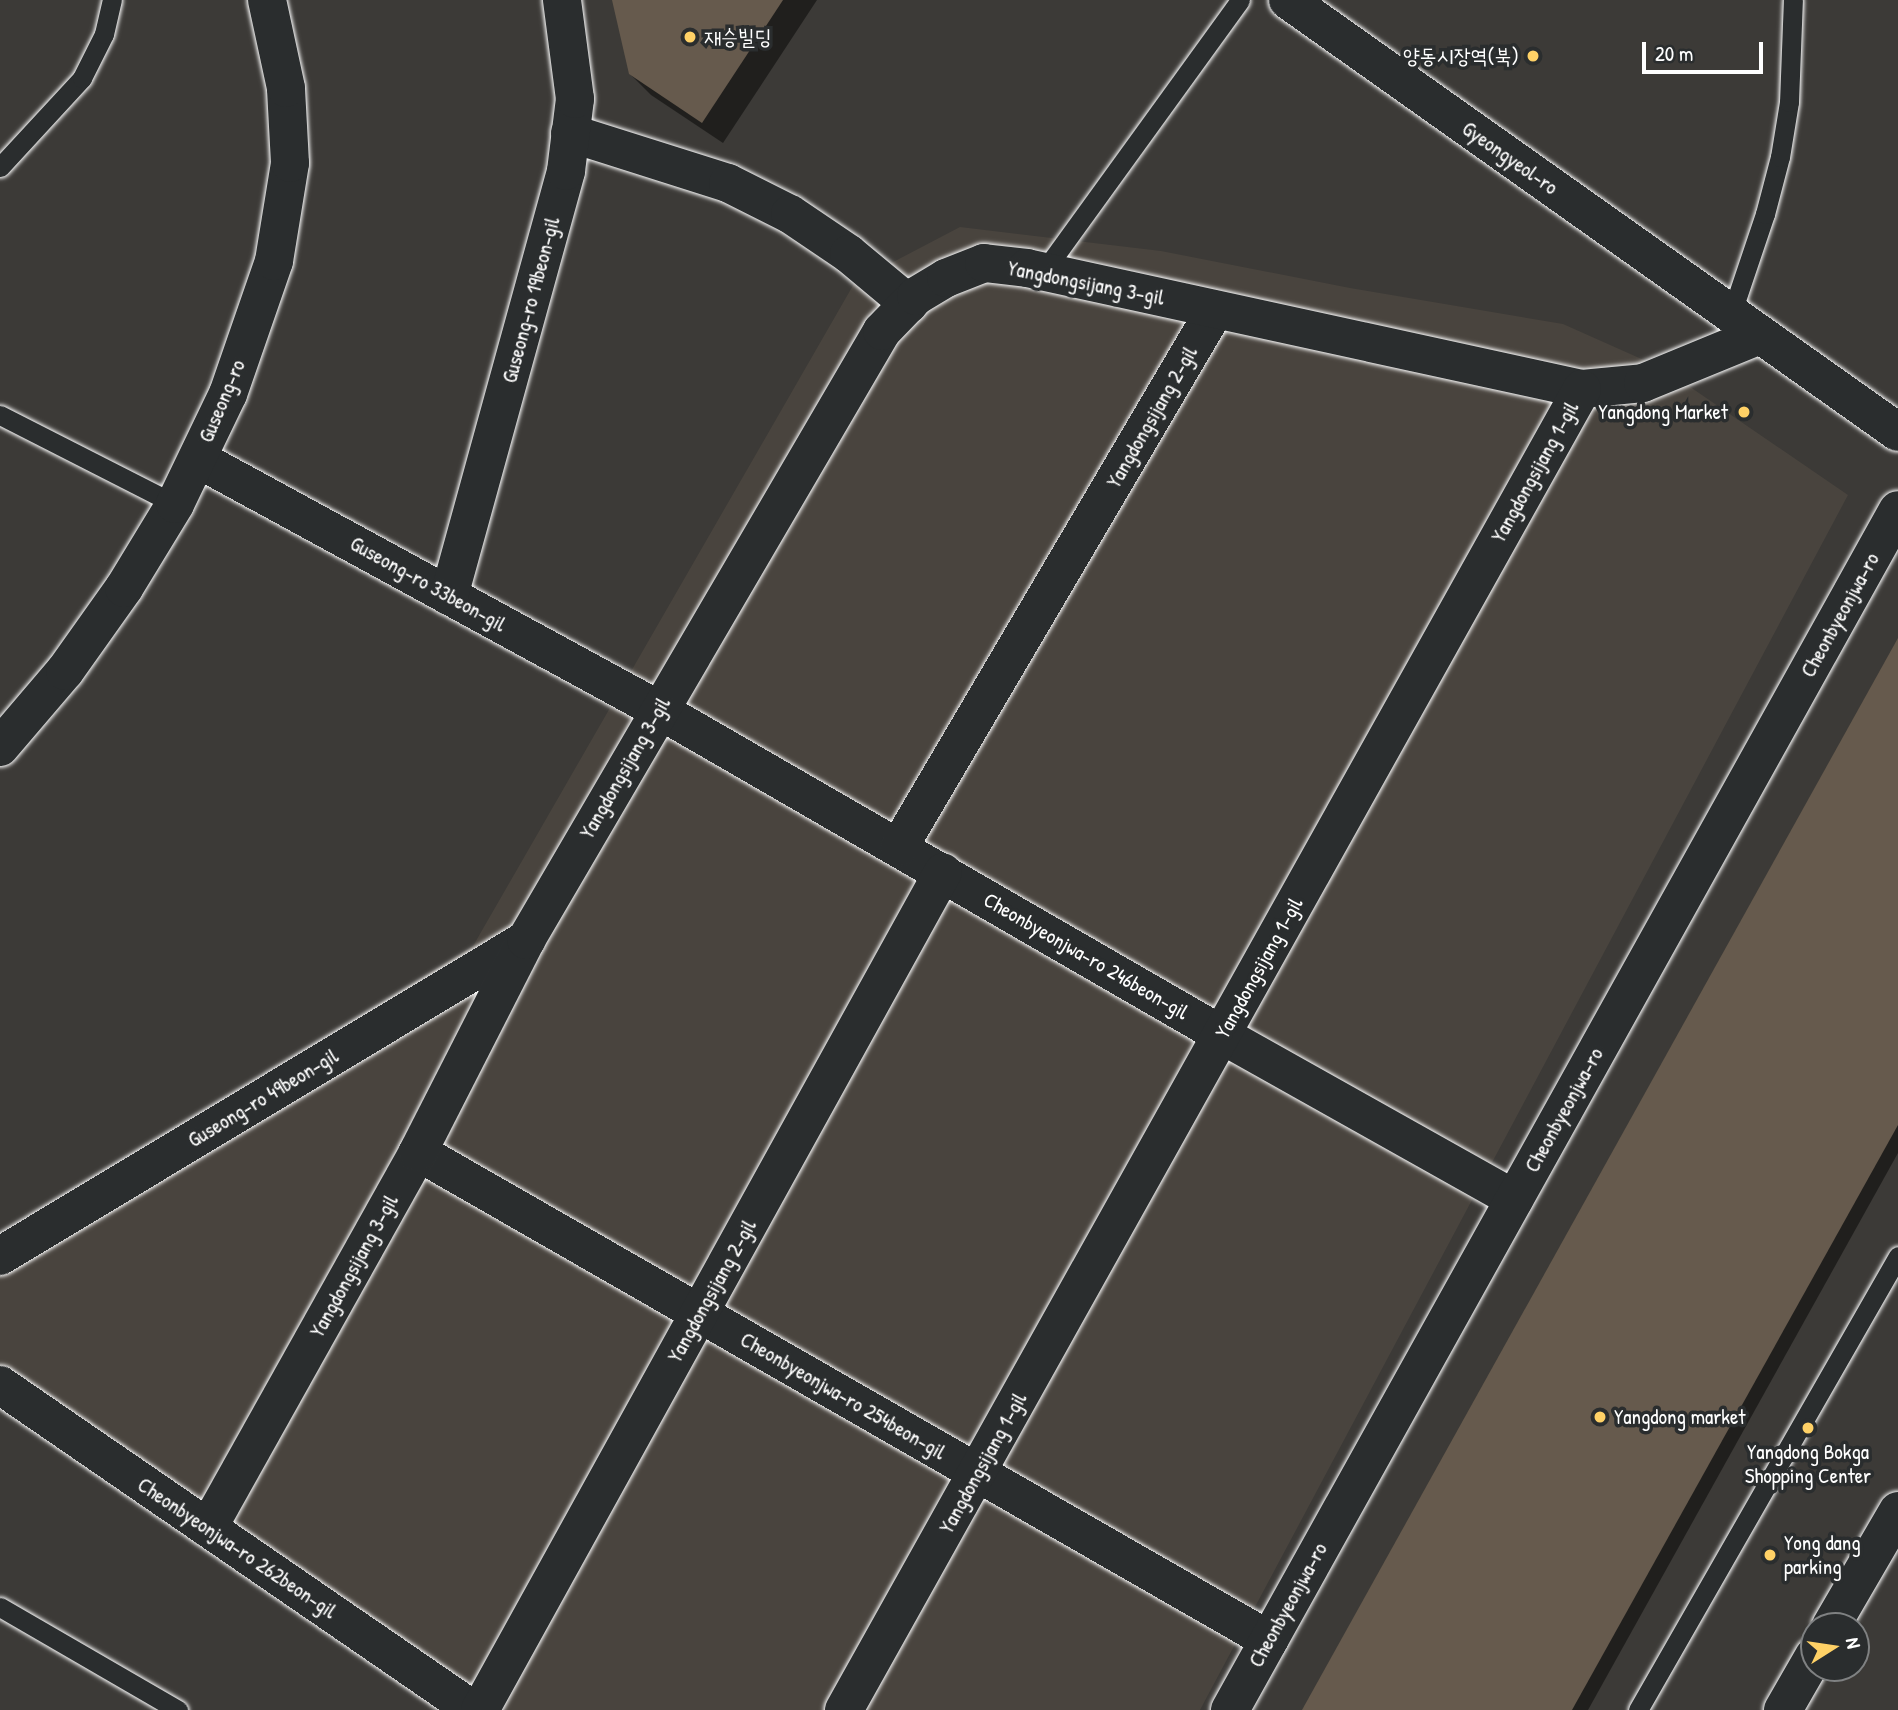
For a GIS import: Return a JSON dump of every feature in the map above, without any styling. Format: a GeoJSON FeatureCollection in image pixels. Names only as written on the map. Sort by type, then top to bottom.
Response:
{"type":"FeatureCollection","features":[{"type":"Feature","properties":{"kind":"street","name":"Guseong-ro"},"geometry":{"type":"LineString","coordinates":[[0,747],[65,671],[124,589],[175,504],[228,394],[274,261],[290,163],[286,88],[267,0]]}},
{"type":"Feature","properties":{"kind":"street","name":"Guseong-ro 19beon-gil"},"geometry":{"type":"LineString","coordinates":[[449,596],[566,171],[575,99],[562,0]]}},
{"type":"Feature","properties":{"kind":"street","name":"Gyeongyeol-ro"},"geometry":{"type":"LineString","coordinates":[[1288,0],[1898,432]]}},
{"type":"Feature","properties":{"kind":"street"},"geometry":{"type":"LineString","coordinates":[[570,133],[728,183],[790,214],[849,254],[909,304]]}},
{"type":"Feature","properties":{"kind":"street","name":"Yangdongsijang 3-gil"},"geometry":{"type":"LineString","coordinates":[[208,1528],[418,1152],[526,940],[882,331],[909,304],[946,278],[984,263],[1044,271],[1215,310]]}},
{"type":"Feature","properties":{"kind":"street"},"geometry":{"type":"LineString","coordinates":[[1215,310],[1582,389]]}},
{"type":"Feature","properties":{"kind":"street","name":"Yangdongsijang 2-gil"},"geometry":{"type":"LineString","coordinates":[[899,847],[1215,310]]}},
{"type":"Feature","properties":{"kind":"street","name":"Yangdongsijang 1-gil"},"geometry":{"type":"LineString","coordinates":[[844,1710],[1582,389],[1643,383],[1745,325]]}},
{"type":"Feature","properties":{"kind":"street","name":"Guseong-ro 33beon-gil"},"geometry":{"type":"LineString","coordinates":[[198,459],[659,710]]}},
{"type":"Feature","properties":{"kind":"street","name":"Cheonbyeonjwa-ro"},"geometry":{"type":"LineString","coordinates":[[1230,1710],[1898,510]]}},
{"type":"Feature","properties":{"kind":"street","name":"Cheonbyeonjwa-ro 246beon-gil"},"geometry":{"type":"LineString","coordinates":[[659,710],[1222,1035],[1514,1199]]}},
{"type":"Feature","properties":{"kind":"street","name":"Yangdongsijang 2-gil"},"geometry":{"type":"LineString","coordinates":[[480,1710],[943,872]]}},
{"type":"Feature","properties":{"kind":"street","name":"Guseong-ro 49beon-gil"},"geometry":{"type":"LineString","coordinates":[[0,1256],[526,940]]}},
{"type":"Feature","properties":{"kind":"street","name":"Cheonbyeonjwa-ro 254beon-gil"},"geometry":{"type":"LineString","coordinates":[[418,1152],[1269,1640]]}},
{"type":"Feature","properties":{"kind":"street","name":"Cheonbyeonjwa-ro 262beon-gil"},"geometry":{"type":"LineString","coordinates":[[0,1385],[473,1710]]}},
{"type":"Feature","properties":{"kind":"street"},"geometry":{"type":"LineString","coordinates":[[1839,1612],[1898,1511]]}},
{"type":"Feature","properties":{"kind":"street"},"geometry":{"type":"LineString","coordinates":[[1783,1710],[1800,1680]]}},
{"type":"Feature","properties":{"kind":"lane"},"geometry":{"type":"LineString","coordinates":[[0,167],[82,78],[104,34],[113,0]]}},
{"type":"Feature","properties":{"kind":"lane"},"geometry":{"type":"LineString","coordinates":[[1044,271],[1240,0]]}},
{"type":"Feature","properties":{"kind":"lane"},"geometry":{"type":"LineString","coordinates":[[1745,325],[1789,102],[1793,0]]}},
{"type":"Feature","properties":{"kind":"lane"},"geometry":{"type":"LineString","coordinates":[[0,415],[175,504]]}},
{"type":"Feature","properties":{"kind":"lane"},"geometry":{"type":"LineString","coordinates":[[1639,1710],[1898,1255]]}},
{"type":"Feature","properties":{"kind":"lane"},"geometry":{"type":"LineString","coordinates":[[0,1607],[178,1710]]}},
{"type":"Feature","properties":{"kind":"shaded area","name":"Yangdong Market"},"geometry":{"type":"Polygon","coordinates":[[[960,227],[1161,251],[1350,288],[1563,324],[1664,369],[1848,495],[1200,1710],[506,1710],[0,1366],[0,1240],[473,946],[855,282],[960,227]]]}},
{"type":"Feature","properties":{"kind":"building","name":"재승빌딩"},"geometry":{"type":"Polygon","coordinates":[[[612,0],[783,0],[702,123],[629,74],[612,0]]]}},
{"type":"Feature","properties":{"kind":"building","name":"Yangdong market"},"geometry":{"type":"Polygon","coordinates":[[[1898,638],[1898,1125],[1572,1710],[1302,1710],[1898,638]]]}},
{"type":"Feature","properties":{"kind":"place","name":"재승빌딩"},"geometry":{"type":"Point","coordinates":[690,37]}},
{"type":"Feature","properties":{"kind":"place","name":"양동시장역(북)"},"geometry":{"type":"Point","coordinates":[1533,56]}},
{"type":"Feature","properties":{"kind":"place","name":"Yangdong Market"},"geometry":{"type":"Point","coordinates":[1744,412]}},
{"type":"Feature","properties":{"kind":"place","name":"Yangdong market"},"geometry":{"type":"Point","coordinates":[1600,1417]}},
{"type":"Feature","properties":{"kind":"place","name":"Yangdong Bokga Shopping Center"},"geometry":{"type":"Point","coordinates":[1808,1428]}},
{"type":"Feature","properties":{"kind":"place","name":"Yong dang parking"},"geometry":{"type":"Point","coordinates":[1770,1555]}}]}
